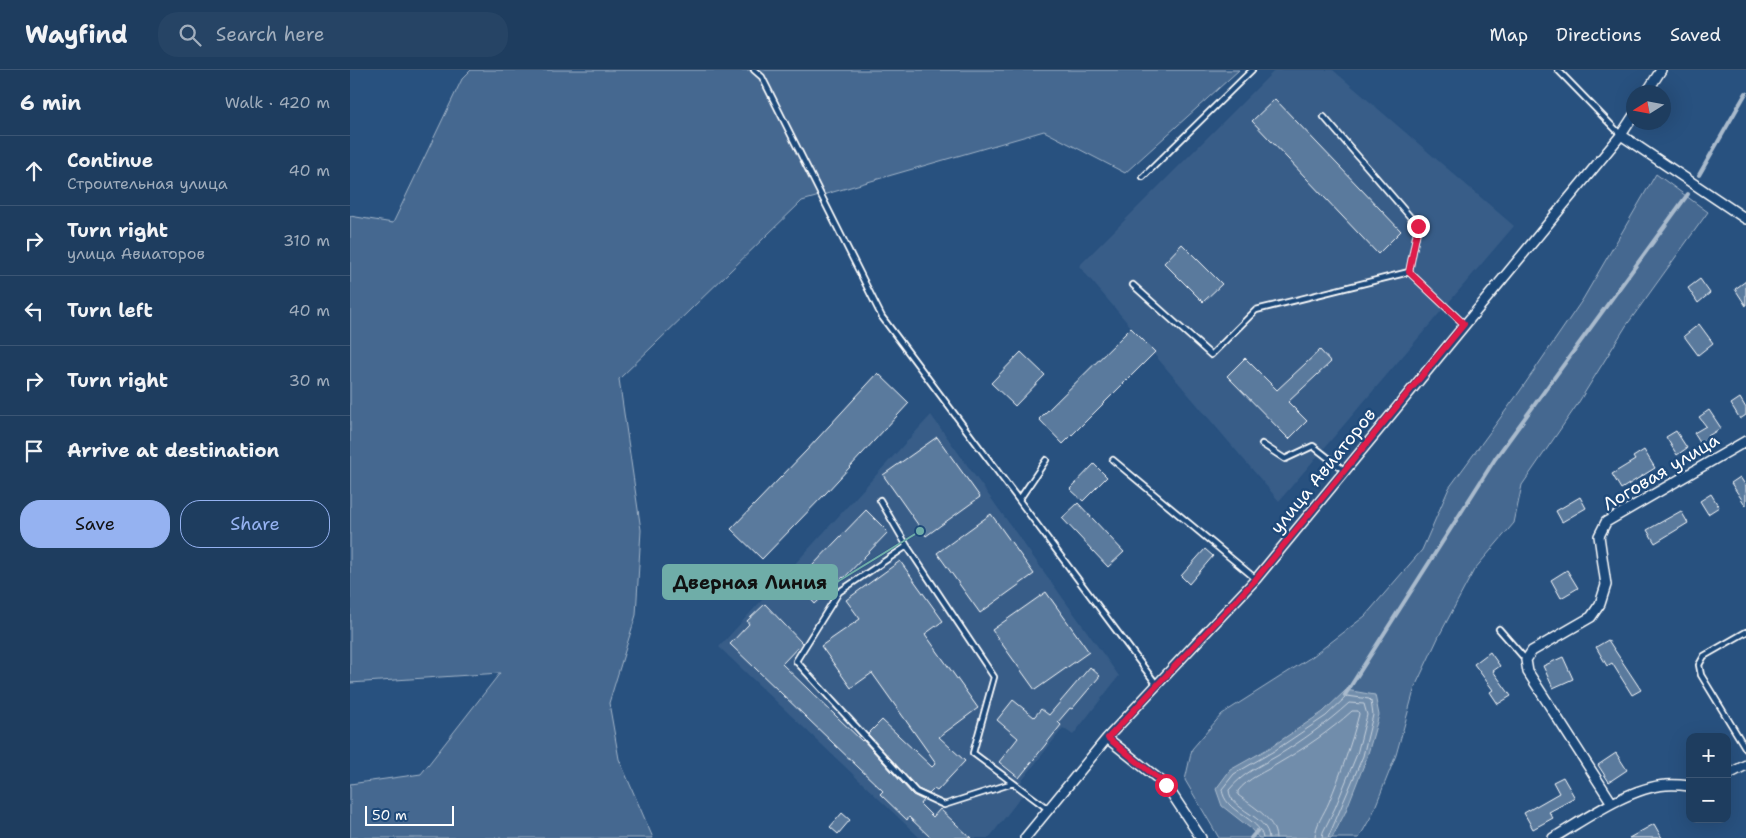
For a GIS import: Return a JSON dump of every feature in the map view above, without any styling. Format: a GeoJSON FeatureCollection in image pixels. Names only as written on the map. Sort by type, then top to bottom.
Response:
{"type":"FeatureCollection","features":[{"type":"Feature","properties":{"kind":"street"},"geometry":{"type":"LineString","coordinates":[[1651,85],[1661,70]]}},
{"type":"Feature","properties":{"kind":"street","name":"улица Авиаторов"},"geometry":{"type":"LineString","coordinates":[[1025,838],[1108,738],[1256,579],[1626,128]]}},
{"type":"Feature","properties":{"kind":"street"},"geometry":{"type":"LineString","coordinates":[[1621,136],[1746,219]]}},
{"type":"Feature","properties":{"kind":"street","name":"Логовая улица"},"geometry":{"type":"LineString","coordinates":[[1526,660],[1532,651],[1591,617],[1600,604],[1606,585],[1599,536],[1606,522],[1746,441]]}},
{"type":"Feature","properties":{"kind":"street"},"geometry":{"type":"LineString","coordinates":[[1526,660],[1528,672],[1612,803]]}},
{"type":"Feature","properties":{"kind":"street"},"geometry":{"type":"LineString","coordinates":[[1108,738],[1166,785],[1201,838]]}},
{"type":"Feature","properties":{"kind":"street"},"geometry":{"type":"LineString","coordinates":[[1731,773],[1746,765]]}},
{"type":"Feature","properties":{"kind":"street"},"geometry":{"type":"LineString","coordinates":[[1553,838],[1612,803],[1651,788],[1666,785],[1686,786]]}},
{"type":"Feature","properties":{"kind":"lane"},"geometry":{"type":"LineString","coordinates":[[754,70],[762,77],[882,317],[1157,685]]}},
{"type":"Feature","properties":{"kind":"lane"},"geometry":{"type":"LineString","coordinates":[[1143,177],[1252,70]]}},
{"type":"Feature","properties":{"kind":"lane"},"geometry":{"type":"LineString","coordinates":[[1558,70],[1621,136]]}},
{"type":"Feature","properties":{"kind":"lane"},"geometry":{"type":"LineString","coordinates":[[1324,117],[1418,226],[1409,272]]}},
{"type":"Feature","properties":{"kind":"lane"},"geometry":{"type":"LineString","coordinates":[[1133,285],[1211,355],[1256,310],[1409,272]]}},
{"type":"Feature","properties":{"kind":"lane"},"geometry":{"type":"LineString","coordinates":[[1409,272],[1464,324]]}},
{"type":"Feature","properties":{"kind":"lane"},"geometry":{"type":"LineString","coordinates":[[1262,444],[1285,459],[1314,446],[1345,471]]}},
{"type":"Feature","properties":{"kind":"lane"},"geometry":{"type":"LineString","coordinates":[[1019,500],[1046,460]]}},
{"type":"Feature","properties":{"kind":"lane"},"geometry":{"type":"LineString","coordinates":[[1113,460],[1256,579]]}},
{"type":"Feature","properties":{"kind":"lane"},"geometry":{"type":"LineString","coordinates":[[880,500],[907,546],[994,677],[973,753],[1048,809]]}},
{"type":"Feature","properties":{"kind":"lane"},"geometry":{"type":"LineString","coordinates":[[907,546],[839,592],[796,662],[916,792],[944,805],[1013,783]]}},
{"type":"Feature","properties":{"kind":"lane"},"geometry":{"type":"LineString","coordinates":[[1499,629],[1526,660]]}},
{"type":"Feature","properties":{"kind":"lane"},"geometry":{"type":"LineString","coordinates":[[1746,632],[1704,656],[1698,664],[1701,675],[1746,749]]}},
{"type":"Feature","properties":{"kind":"shaded area"},"geometry":{"type":"Polygon","coordinates":[[[471,70],[1239,70],[1125,173],[1044,131],[802,201],[619,379],[641,530],[636,615],[609,703],[619,759],[653,838],[350,838],[350,784],[421,774],[500,673],[350,683],[350,216],[393,223],[462,79],[471,70]]]}},
{"type":"Feature","properties":{"kind":"shaded area"},"geometry":{"type":"Polygon","coordinates":[[[1275,70],[1333,70],[1514,226],[1279,501],[1079,266],[1275,70]]]}},
{"type":"Feature","properties":{"kind":"shaded area"},"geometry":{"type":"Polygon","coordinates":[[[1656,174],[1708,212],[1626,326],[1577,405],[1522,485],[1514,523],[1474,570],[1439,636],[1415,687],[1396,755],[1372,815],[1359,838],[1219,838],[1185,780],[1192,749],[1222,714],[1313,656],[1365,616],[1422,550],[1449,488],[1520,391],[1583,299],[1656,174]]]}},
{"type":"Feature","properties":{"kind":"shaded area"},"geometry":{"type":"Polygon","coordinates":[[[931,415],[1119,676],[1073,735],[1063,728],[1021,782],[1028,788],[989,838],[920,838],[719,647],[931,415]]]}},
{"type":"Feature","properties":{"kind":"water"},"geometry":{"type":"Polygon","coordinates":[[[1346,690],[1375,695],[1379,715],[1367,757],[1345,813],[1332,838],[1259,838],[1250,828],[1222,806],[1216,789],[1230,770],[1271,747],[1323,712],[1346,690]]]}},
{"type":"Feature","properties":{"kind":"building"},"geometry":{"type":"Polygon","coordinates":[[[1275,99],[1401,231],[1378,254],[1252,121],[1275,99]]]}},
{"type":"Feature","properties":{"kind":"building"},"geometry":{"type":"Polygon","coordinates":[[[1182,244],[1222,284],[1203,302],[1164,263],[1182,244]]]}},
{"type":"Feature","properties":{"kind":"building"},"geometry":{"type":"Polygon","coordinates":[[[1700,279],[1710,293],[1698,303],[1688,288],[1700,279]]]}},
{"type":"Feature","properties":{"kind":"building"},"geometry":{"type":"Polygon","coordinates":[[[1746,281],[1746,306],[1735,289],[1746,281]]]}},
{"type":"Feature","properties":{"kind":"building"},"geometry":{"type":"Polygon","coordinates":[[[1699,324],[1713,343],[1698,355],[1684,336],[1699,324]]]}},
{"type":"Feature","properties":{"kind":"building"},"geometry":{"type":"Polygon","coordinates":[[[1131,328],[1155,352],[1063,444],[1039,419],[1131,328]]]}},
{"type":"Feature","properties":{"kind":"building"},"geometry":{"type":"Polygon","coordinates":[[[1320,350],[1331,362],[1288,402],[1307,421],[1289,439],[1227,376],[1245,358],[1277,390],[1320,350]]]}},
{"type":"Feature","properties":{"kind":"building"},"geometry":{"type":"Polygon","coordinates":[[[1021,352],[1045,375],[1015,406],[991,383],[1021,352]]]}},
{"type":"Feature","properties":{"kind":"building"},"geometry":{"type":"Polygon","coordinates":[[[878,373],[909,403],[762,559],[731,529],[878,373]]]}},
{"type":"Feature","properties":{"kind":"building"},"geometry":{"type":"Polygon","coordinates":[[[1740,398],[1746,408],[1746,415],[1740,419],[1731,404],[1740,398]]]}},
{"type":"Feature","properties":{"kind":"building"},"geometry":{"type":"Polygon","coordinates":[[[1709,410],[1721,428],[1708,436],[1713,443],[1704,449],[1694,433],[1706,426],[1699,417],[1709,410]]]}},
{"type":"Feature","properties":{"kind":"building"},"geometry":{"type":"Polygon","coordinates":[[[1676,431],[1687,448],[1677,455],[1666,437],[1676,431]]]}},
{"type":"Feature","properties":{"kind":"building"},"geometry":{"type":"Polygon","coordinates":[[[937,437],[980,497],[926,536],[883,475],[937,437]]]}},
{"type":"Feature","properties":{"kind":"building"},"geometry":{"type":"Polygon","coordinates":[[[1644,450],[1655,468],[1621,489],[1612,474],[1635,460],[1633,457],[1644,450]]]}},
{"type":"Feature","properties":{"kind":"building"},"geometry":{"type":"Polygon","coordinates":[[[1094,464],[1107,477],[1083,501],[1070,489],[1094,464]]]}},
{"type":"Feature","properties":{"kind":"building"},"geometry":{"type":"Polygon","coordinates":[[[1740,477],[1746,486],[1746,506],[1731,483],[1740,477]]]}},
{"type":"Feature","properties":{"kind":"building"},"geometry":{"type":"Polygon","coordinates":[[[1711,494],[1719,507],[1708,514],[1700,501],[1711,494]]]}},
{"type":"Feature","properties":{"kind":"building"},"geometry":{"type":"Polygon","coordinates":[[[1580,497],[1586,508],[1562,522],[1556,511],[1580,497]]]}},
{"type":"Feature","properties":{"kind":"building"},"geometry":{"type":"Polygon","coordinates":[[[1078,503],[1124,552],[1108,567],[1062,518],[1078,503]]]}},
{"type":"Feature","properties":{"kind":"building"},"geometry":{"type":"Polygon","coordinates":[[[866,510],[888,532],[844,578],[815,604],[793,580],[809,565],[811,567],[866,510]]]}},
{"type":"Feature","properties":{"kind":"building"},"geometry":{"type":"Polygon","coordinates":[[[1681,511],[1688,523],[1655,543],[1647,530],[1681,511]]]}},
{"type":"Feature","properties":{"kind":"building"},"geometry":{"type":"Polygon","coordinates":[[[991,514],[1034,574],[980,613],[937,553],[991,514]]]}},
{"type":"Feature","properties":{"kind":"building"},"geometry":{"type":"Polygon","coordinates":[[[1205,549],[1213,556],[1189,584],[1181,576],[1205,549]]]}},
{"type":"Feature","properties":{"kind":"building"},"geometry":{"type":"Polygon","coordinates":[[[900,561],[943,621],[925,634],[978,708],[939,737],[965,761],[937,791],[934,789],[929,794],[918,789],[868,734],[882,720],[932,767],[936,763],[872,673],[851,688],[821,646],[860,619],[846,600],[900,561]]]}},
{"type":"Feature","properties":{"kind":"building"},"geometry":{"type":"Polygon","coordinates":[[[1567,570],[1578,588],[1561,598],[1551,580],[1567,570]]]}},
{"type":"Feature","properties":{"kind":"building"},"geometry":{"type":"Polygon","coordinates":[[[1046,592],[1089,652],[1035,690],[992,630],[1046,592]]]}},
{"type":"Feature","properties":{"kind":"building"},"geometry":{"type":"Polygon","coordinates":[[[765,604],[802,643],[782,664],[863,740],[913,795],[923,800],[920,804],[933,817],[940,809],[971,838],[931,838],[909,817],[907,820],[880,794],[883,791],[730,644],[749,624],[747,621],[765,604]]]}},
{"type":"Feature","properties":{"kind":"building"},"geometry":{"type":"Polygon","coordinates":[[[1608,640],[1641,690],[1632,695],[1612,663],[1607,666],[1596,647],[1608,640]]]}},
{"type":"Feature","properties":{"kind":"building"},"geometry":{"type":"Polygon","coordinates":[[[1490,652],[1500,666],[1493,671],[1511,696],[1498,704],[1490,692],[1493,690],[1474,664],[1490,652]]]}},
{"type":"Feature","properties":{"kind":"building"},"geometry":{"type":"Polygon","coordinates":[[[1563,657],[1573,679],[1553,688],[1543,666],[1563,657]]]}},
{"type":"Feature","properties":{"kind":"building"},"geometry":{"type":"Polygon","coordinates":[[[1090,667],[1100,676],[1072,709],[1070,708],[1058,722],[1061,725],[1019,778],[999,762],[1018,738],[997,720],[1013,700],[1034,717],[1041,709],[1049,715],[1090,667]]]}},
{"type":"Feature","properties":{"kind":"building"},"geometry":{"type":"Polygon","coordinates":[[[1616,753],[1627,770],[1609,782],[1598,765],[1616,753]]]}},
{"type":"Feature","properties":{"kind":"building"},"geometry":{"type":"Polygon","coordinates":[[[1563,777],[1575,798],[1549,812],[1553,818],[1533,829],[1524,813],[1559,793],[1553,782],[1563,777]]]}},
{"type":"Feature","properties":{"kind":"building"},"geometry":{"type":"Polygon","coordinates":[[[842,813],[850,820],[838,834],[830,827],[842,813]]]}},
{"type":"Feature","properties":{"kind":"building"},"geometry":{"type":"Polygon","coordinates":[[[1654,824],[1662,838],[1629,838],[1654,824]]]}},
{"type":"Feature","properties":{"kind":"waterway"},"geometry":{"type":"LineString","coordinates":[[1699,175],[1746,93]]}},
{"type":"Feature","properties":{"kind":"waterway"},"geometry":{"type":"LineString","coordinates":[[1345,695],[1495,459],[1688,194]]}},
{"type":"Feature","properties":{"kind":"waterway"},"geometry":{"type":"LineString","coordinates":[[1251,838],[1257,831]]}},
{"type":"Feature","properties":{"kind":"place","name":"Дверная Линия"},"geometry":{"type":"Point","coordinates":[920,531]}},
{"type":"Feature","properties":{"kind":"route"},"geometry":{"type":"LineString","coordinates":[[1166,785],[1108,738],[1256,579],[1464,324],[1409,272],[1418,226]]}}]}
